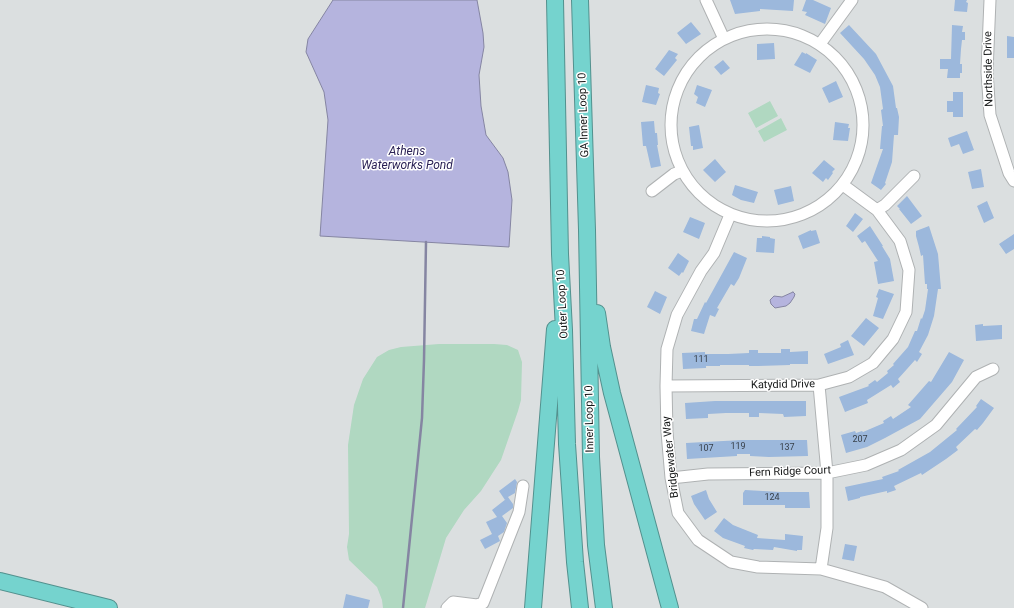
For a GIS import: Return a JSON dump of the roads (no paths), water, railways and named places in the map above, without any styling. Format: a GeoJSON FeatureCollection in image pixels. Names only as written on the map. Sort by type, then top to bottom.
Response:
{"type":"FeatureCollection","features":[{"type":"Feature","properties":{"kind":"highway","name":"Outer Loop 10"},"geometry":{"type":"LineString","coordinates":[[555,0],[560,254],[567,444],[575,562],[580,608]]}},
{"type":"Feature","properties":{"kind":"highway","name":"GA Inner Loop 10"},"geometry":{"type":"LineString","coordinates":[[580,0],[587,230]]}},
{"type":"Feature","properties":{"kind":"highway"},"geometry":{"type":"LineString","coordinates":[[587,230],[602,347],[612,393],[670,608]]}},
{"type":"Feature","properties":{"kind":"highway","name":"Inner Loop 10"},"geometry":{"type":"LineString","coordinates":[[587,230],[591,457],[596,544],[604,608]]}},
{"type":"Feature","properties":{"kind":"highway"},"geometry":{"type":"LineString","coordinates":[[533,608],[560,254]]}},
{"type":"Feature","properties":{"kind":"highway"},"geometry":{"type":"LineString","coordinates":[[0,581],[109,608]]}},
{"type":"Feature","properties":{"kind":"street"},"geometry":{"type":"LineString","coordinates":[[706,0],[724,39]]}},
{"type":"Feature","properties":{"kind":"street"},"geometry":{"type":"LineString","coordinates":[[820,44],[852,0]]}},
{"type":"Feature","properties":{"kind":"street","name":"Northside Drive"},"geometry":{"type":"LineString","coordinates":[[990,0],[987,72],[990,115],[1009,172],[1014,181]]}},
{"type":"Feature","properties":{"kind":"street"},"geometry":{"type":"LineString","coordinates":[[781,29],[808,38],[820,44],[840,62],[854,84],[862,110],[863,136],[856,162],[843,185],[830,199],[814,210],[787,220],[758,222],[730,215],[715,207],[696,191],[682,171],[672,142],[672,111],[681,82],[699,57],[724,39],[752,30],[781,29]]}},
{"type":"Feature","properties":{"kind":"street"},"geometry":{"type":"LineString","coordinates":[[652,191],[674,174],[682,171]]}},
{"type":"Feature","properties":{"kind":"street"},"geometry":{"type":"LineString","coordinates":[[877,210],[885,205],[914,176]]}},
{"type":"Feature","properties":{"kind":"street","name":"Katydid Drive"},"geometry":{"type":"LineString","coordinates":[[666,386],[819,385],[849,377],[873,363],[893,339],[906,312],[908,270],[900,241],[877,210],[843,185]]}},
{"type":"Feature","properties":{"kind":"street","name":"Bridgewater Way"},"geometry":{"type":"LineString","coordinates":[[730,215],[714,252],[677,315],[667,349],[667,432],[671,478],[678,512],[698,540],[731,562],[758,567],[821,569],[885,587],[922,608]]}},
{"type":"Feature","properties":{"kind":"street","name":"Fern Ridge Court"},"geometry":{"type":"LineString","coordinates":[[671,478],[708,474],[827,473],[866,465],[901,450],[936,425],[976,377],[993,369]]}},
{"type":"Feature","properties":{"kind":"street"},"geometry":{"type":"LineString","coordinates":[[819,385],[827,473],[827,528],[821,569]]}},
{"type":"Feature","properties":{"kind":"street"},"geometry":{"type":"LineString","coordinates":[[447,608],[453,602],[477,605],[483,603],[518,512],[524,486]]}},
{"type":"Feature","properties":{"kind":"water","name":"Athens Waterworks Pond"},"geometry":{"type":"Polygon","coordinates":[[[333,0],[477,0],[484,47],[479,75],[481,106],[486,135],[503,158],[508,172],[512,200],[509,247],[320,236],[328,120],[324,92],[306,52],[308,39],[333,0]]]}},
{"type":"Feature","properties":{"kind":"water"},"geometry":{"type":"Polygon","coordinates":[[[793,292],[795,294],[794,297],[786,306],[775,308],[771,304],[770,300],[774,296],[782,297],[793,292]]]}},
{"type":"Feature","properties":{"kind":"waterway"},"geometry":{"type":"LineString","coordinates":[[403,608],[422,418],[426,242]]}}]}
